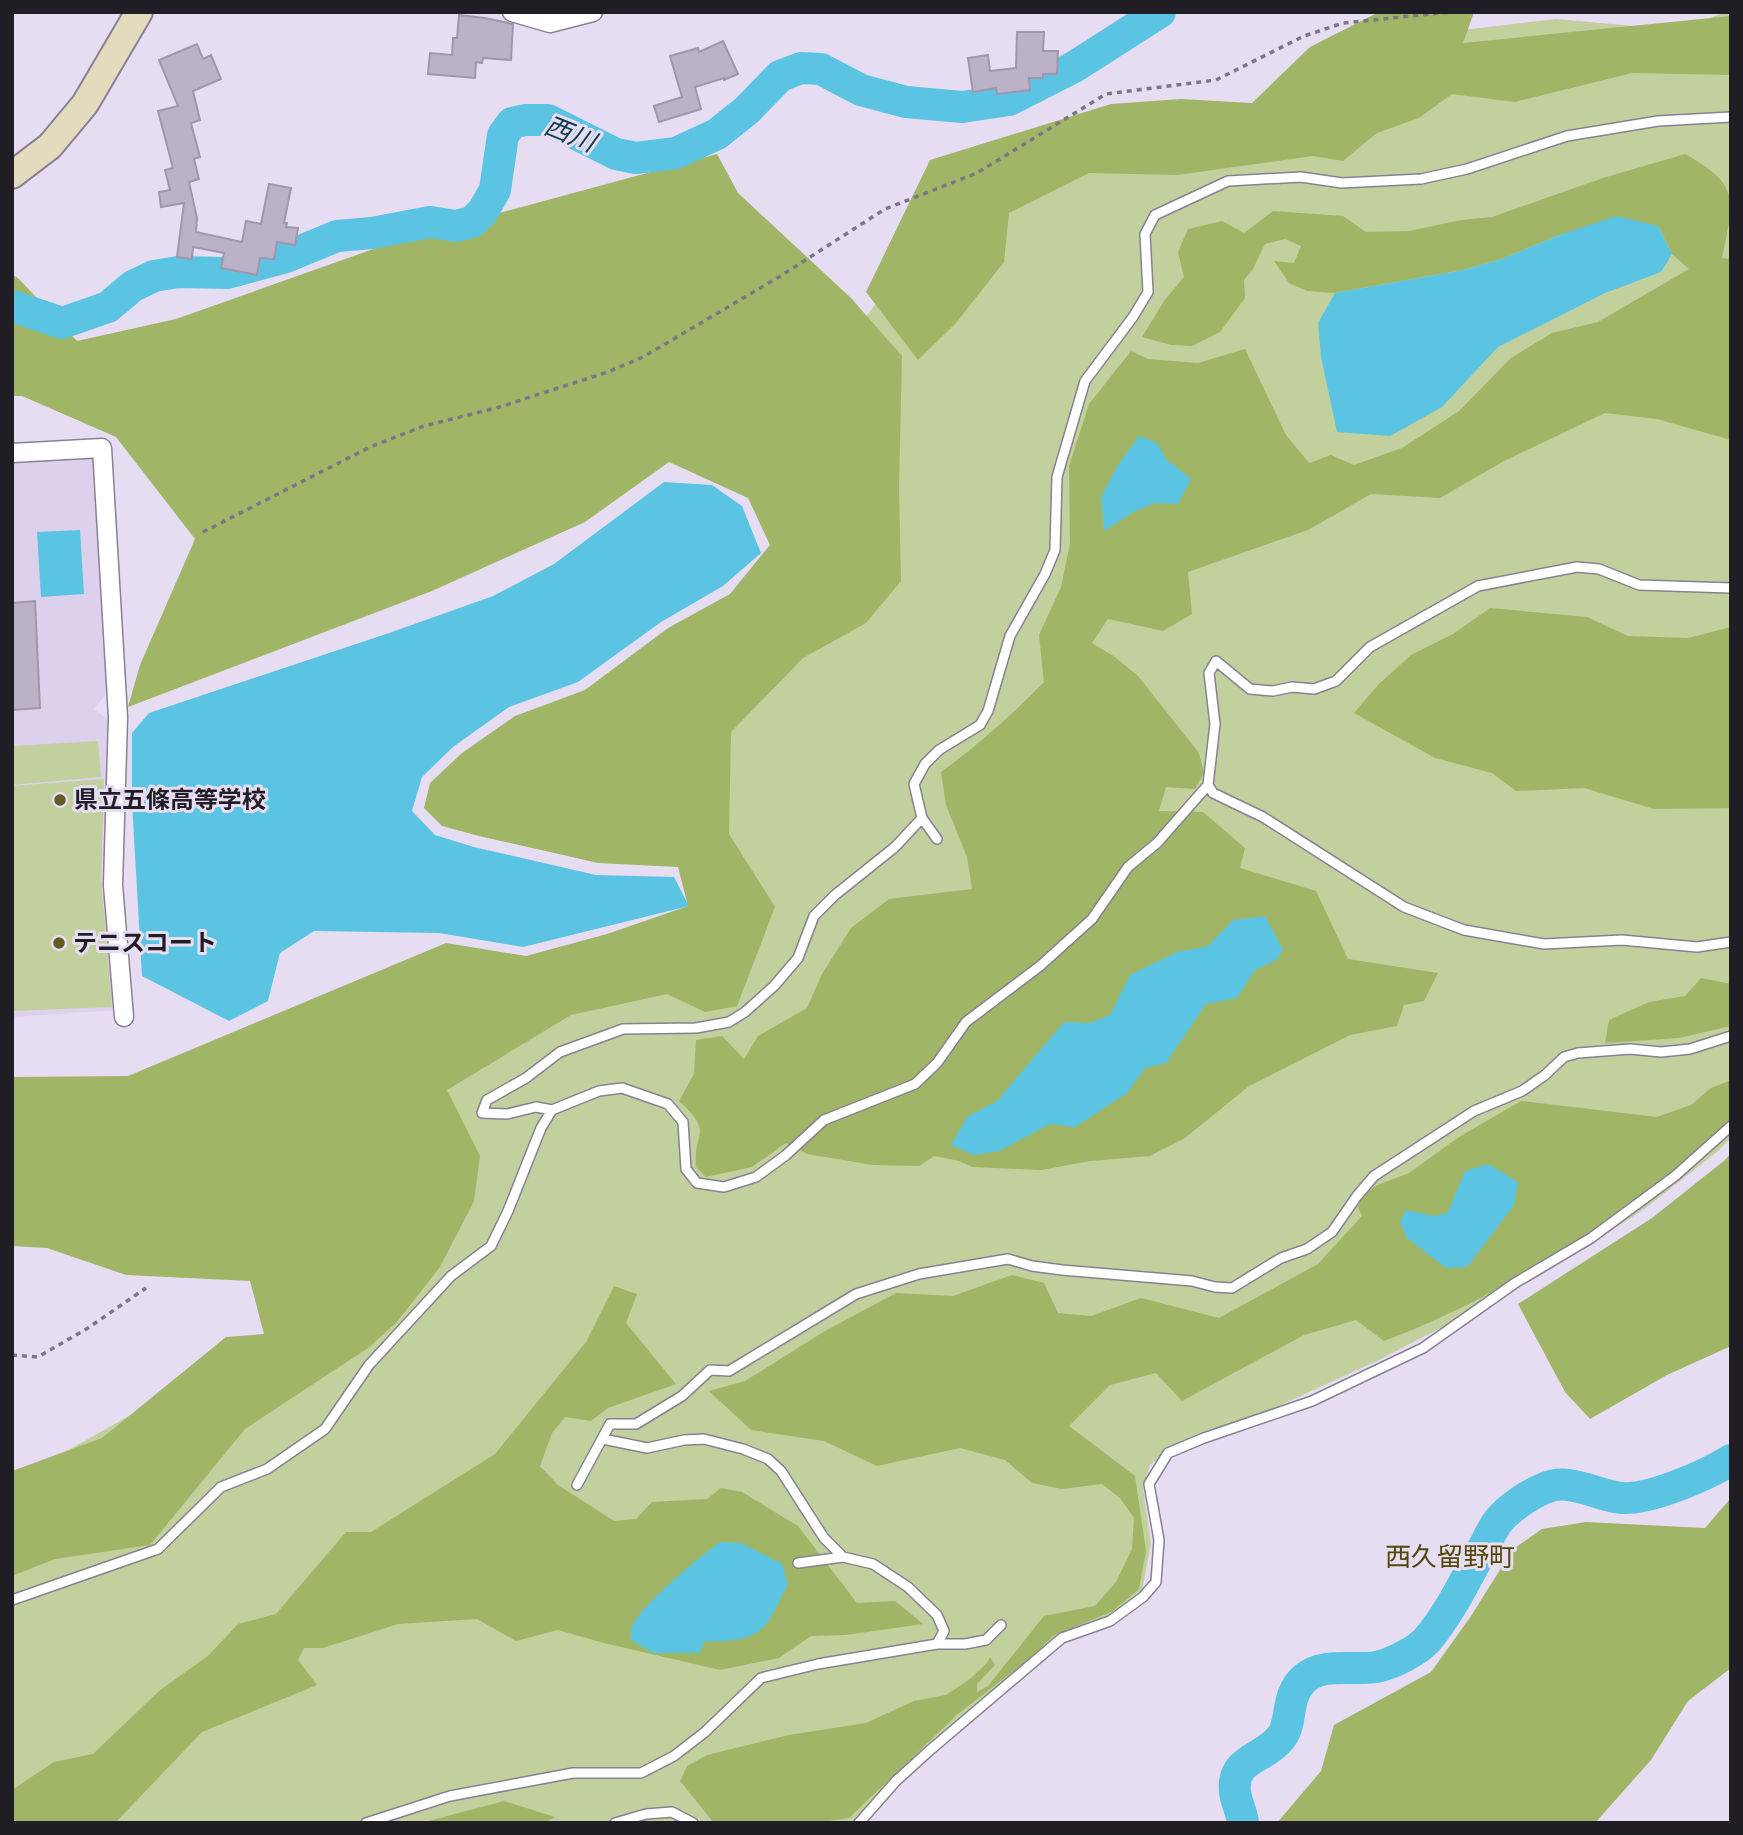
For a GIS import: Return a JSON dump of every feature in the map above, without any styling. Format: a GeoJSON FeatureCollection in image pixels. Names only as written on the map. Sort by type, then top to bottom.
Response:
{"type":"FeatureCollection","features":[{"type":"Feature","properties":{"kind":"street"},"geometry":{"type":"LineString","coordinates":[[12,175],[50,146],[85,104],[139,12]]}},
{"type":"Feature","properties":{"kind":"street"},"geometry":{"type":"LineString","coordinates":[[512,12],[550,23],[593,12]]}},
{"type":"Feature","properties":{"kind":"street"},"geometry":{"type":"LineString","coordinates":[[12,453],[102,449],[118,717],[113,885],[124,1017]]}},
{"type":"Feature","properties":{"kind":"lane"},"geometry":{"type":"LineString","coordinates":[[937,839],[922,818],[914,784],[925,764],[939,750],[979,725],[988,711],[1010,636],[1045,574],[1055,550],[1057,478],[1085,381],[1133,317],[1148,292],[1145,234],[1155,215],[1228,181],[1301,177],[1342,183],[1421,179],[1467,169],[1567,136],[1658,121],[1731,117]]}},
{"type":"Feature","properties":{"kind":"lane"},"geometry":{"type":"LineString","coordinates":[[922,818],[895,847],[835,895],[814,916],[798,958],[774,986],[745,1012],[729,1022],[696,1028],[623,1029],[560,1052],[526,1078],[487,1100],[482,1112],[508,1114],[536,1107],[552,1110],[599,1091],[622,1088],[668,1104],[683,1122],[686,1169],[697,1183],[724,1187],[756,1177],[786,1155],[824,1120],[915,1084],[937,1063],[966,1022],[1040,966],[1092,919],[1128,867],[1157,843],[1208,785],[1215,724],[1209,673],[1216,662],[1250,689],[1273,691],[1292,687],[1314,690],[1336,681],[1370,647],[1478,586],[1577,567],[1599,569],[1639,585],[1731,588]]}},
{"type":"Feature","properties":{"kind":"lane"},"geometry":{"type":"LineString","coordinates":[[1208,785],[1213,793],[1263,817],[1404,907],[1464,930],[1544,944],[1622,940],[1697,947],[1731,942]]}},
{"type":"Feature","properties":{"kind":"lane"},"geometry":{"type":"LineString","coordinates":[[577,1485],[610,1424],[636,1424],[682,1396],[710,1370],[729,1371],[856,1294],[919,1274],[1008,1259],[1042,1267],[1192,1281],[1232,1289],[1261,1269],[1281,1258],[1307,1249],[1332,1232],[1374,1176],[1474,1111],[1522,1091],[1564,1057],[1578,1053],[1630,1049],[1661,1052],[1690,1049],[1731,1036]]}},
{"type":"Feature","properties":{"kind":"lane"},"geometry":{"type":"LineString","coordinates":[[12,1600],[158,1549],[221,1487],[267,1469],[326,1429],[369,1366],[451,1276],[491,1246],[541,1128],[552,1110]]}},
{"type":"Feature","properties":{"kind":"lane"},"geometry":{"type":"LineString","coordinates":[[859,1823],[896,1781],[1062,1638],[1110,1621],[1143,1597],[1156,1582],[1159,1540],[1149,1485],[1168,1453],[1203,1438],[1312,1401],[1423,1348],[1514,1283],[1591,1238],[1675,1176],[1731,1126]]}},
{"type":"Feature","properties":{"kind":"lane"},"geometry":{"type":"LineString","coordinates":[[603,1439],[647,1448],[684,1440],[705,1439],[768,1459],[781,1471],[824,1538],[843,1557]]}},
{"type":"Feature","properties":{"kind":"lane"},"geometry":{"type":"LineString","coordinates":[[798,1563],[843,1557],[880,1568],[921,1599],[937,1615],[944,1631],[937,1644]]}},
{"type":"Feature","properties":{"kind":"lane"},"geometry":{"type":"LineString","coordinates":[[366,1823],[450,1796],[573,1773],[641,1773],[674,1756],[705,1732],[761,1678],[818,1664],[937,1644],[965,1644],[986,1640],[1001,1625]]}},
{"type":"Feature","properties":{"kind":"lane"},"geometry":{"type":"LineString","coordinates":[[615,1823],[646,1814],[672,1812],[693,1823]]}},
{"type":"Feature","properties":{"kind":"path"},"geometry":{"type":"LineString","coordinates":[[203,532],[370,447],[424,426],[496,408],[608,372],[643,357],[779,277],[885,209],[977,173],[1106,94],[1216,80],[1304,36],[1343,23],[1451,12]]}},
{"type":"Feature","properties":{"kind":"path"},"geometry":{"type":"LineString","coordinates":[[12,1355],[38,1357],[88,1328],[146,1288]]}},
{"type":"Feature","properties":{"kind":"shaded area","name":"県立五條高等学校"},"geometry":{"type":"Polygon","coordinates":[[[87,453],[97,461],[109,664],[105,695],[94,709],[111,722],[118,1010],[12,1017],[12,463],[16,463],[15,456],[87,453]]]}},
{"type":"Feature","properties":{"kind":"green space"},"geometry":{"type":"Polygon","coordinates":[[[1379,12],[1474,12],[1463,43],[1731,16],[1731,75],[1632,73],[1515,102],[1452,94],[1419,118],[1377,133],[1343,161],[1313,156],[1177,175],[1089,173],[1009,213],[1004,262],[956,323],[918,360],[866,292],[930,160],[1111,104],[1181,99],[1252,103],[1310,47],[1379,12]]]}},
{"type":"Feature","properties":{"kind":"green space"},"geometry":{"type":"Polygon","coordinates":[[[1731,12],[1731,1138],[1643,1210],[1540,1276],[1379,1360],[1261,1414],[1173,1447],[1150,1465],[1143,1487],[1151,1544],[1142,1590],[1110,1616],[1051,1640],[951,1728],[865,1823],[12,1823],[12,1482],[267,1338],[433,1034],[719,926],[646,807],[775,647],[857,329],[906,263],[1035,163],[1306,120],[1388,39],[1556,19],[1679,30],[1731,12]]]}},
{"type":"Feature","properties":{"kind":"green space"},"geometry":{"type":"Polygon","coordinates":[[[717,154],[738,193],[851,298],[902,356],[899,487],[901,581],[866,623],[803,658],[731,732],[729,834],[775,907],[737,1006],[705,1012],[667,994],[571,1015],[447,1090],[480,1156],[474,1201],[440,1267],[397,1322],[368,1348],[245,1429],[150,1545],[55,1559],[12,1576],[12,1471],[102,1438],[226,1337],[264,1334],[250,1281],[126,1275],[47,1248],[12,1246],[12,1077],[128,1076],[446,943],[526,956],[607,934],[688,906],[678,867],[598,863],[479,836],[442,826],[424,808],[430,783],[462,753],[515,716],[585,690],[668,628],[730,594],[770,545],[748,498],[669,462],[585,522],[432,591],[128,707],[140,665],[195,539],[116,437],[22,396],[12,396],[12,274],[77,341],[176,319],[396,241],[717,154]]]}},
{"type":"Feature","properties":{"kind":"green space"},"geometry":{"type":"Polygon","coordinates":[[[1685,154],[1716,175],[1729,196],[1729,222],[1722,258],[1731,259],[1731,440],[1657,419],[1605,413],[1504,461],[1440,498],[1371,494],[1308,530],[1188,572],[1192,614],[1163,631],[1108,619],[1092,643],[1138,676],[1199,753],[1204,773],[1195,789],[1166,787],[1159,811],[1203,812],[1245,848],[1240,868],[1316,891],[1348,959],[1438,973],[1424,1001],[1404,1005],[1397,1026],[1350,1035],[1249,1086],[1185,1138],[1150,1156],[1090,1161],[1042,1170],[972,1167],[959,1161],[934,1156],[919,1166],[873,1165],[807,1154],[786,1143],[752,1167],[706,1177],[696,1167],[699,1127],[679,1101],[694,1074],[696,1040],[722,1036],[744,1059],[758,1036],[807,1008],[822,974],[851,928],[889,899],[972,889],[967,857],[946,805],[941,772],[994,729],[1044,682],[1039,635],[1061,587],[1070,544],[1069,466],[1089,404],[1131,351],[1148,359],[1198,363],[1245,349],[1286,435],[1309,463],[1331,455],[1354,465],[1402,448],[1459,411],[1511,358],[1552,333],[1598,322],[1689,269],[1672,254],[1658,226],[1562,234],[1502,259],[1463,270],[1335,293],[1307,291],[1289,283],[1274,261],[1294,263],[1301,246],[1285,239],[1265,244],[1253,269],[1244,280],[1245,298],[1220,332],[1192,346],[1171,345],[1142,337],[1164,301],[1184,277],[1178,252],[1188,229],[1222,221],[1244,233],[1273,211],[1343,216],[1366,232],[1409,231],[1461,220],[1492,217],[1603,178],[1685,154]]]}},
{"type":"Feature","properties":{"kind":"green space"},"geometry":{"type":"Polygon","coordinates":[[[1490,608],[1587,617],[1628,636],[1688,638],[1731,627],[1731,808],[1654,809],[1584,788],[1516,791],[1492,773],[1435,758],[1354,713],[1379,684],[1411,655],[1453,634],[1490,608]]]}},
{"type":"Feature","properties":{"kind":"green space"},"geometry":{"type":"Polygon","coordinates":[[[98,741],[101,777],[12,785],[12,746],[98,741]]]}},
{"type":"Feature","properties":{"kind":"green space","name":"テニスコート"},"geometry":{"type":"Polygon","coordinates":[[[104,779],[101,879],[112,1007],[12,1011],[12,786],[104,779]]]}},
{"type":"Feature","properties":{"kind":"green space"},"geometry":{"type":"Polygon","coordinates":[[[1701,978],[1731,984],[1731,1026],[1679,1038],[1605,1043],[1609,1020],[1649,1002],[1685,996],[1701,978]]]}},
{"type":"Feature","properties":{"kind":"green space"},"geometry":{"type":"Polygon","coordinates":[[[1731,1080],[1731,1123],[1686,1163],[1569,1247],[1460,1308],[1384,1341],[1356,1320],[1304,1335],[1182,1401],[1156,1373],[1110,1385],[1069,1426],[1135,1476],[1146,1551],[1139,1589],[1113,1611],[1053,1636],[1033,1656],[958,1714],[849,1818],[816,1823],[714,1823],[680,1781],[687,1766],[707,1755],[789,1735],[866,1723],[914,1701],[946,1695],[970,1679],[990,1657],[995,1665],[977,1684],[977,1692],[988,1686],[1044,1616],[1095,1606],[1116,1582],[1132,1549],[1134,1518],[1120,1498],[1102,1484],[1062,1489],[1032,1483],[1005,1460],[960,1448],[877,1466],[824,1441],[751,1430],[709,1391],[745,1381],[825,1331],[896,1293],[953,1296],[1012,1275],[1044,1283],[1058,1313],[1091,1316],[1141,1298],[1219,1318],[1318,1264],[1362,1216],[1358,1207],[1362,1197],[1375,1186],[1409,1173],[1459,1137],[1521,1101],[1657,1117],[1691,1105],[1711,1088],[1731,1080]]]}},
{"type":"Feature","properties":{"kind":"green space"},"geometry":{"type":"Polygon","coordinates":[[[1731,1153],[1731,1346],[1667,1375],[1590,1419],[1565,1392],[1518,1304],[1652,1218],[1731,1153]]]}},
{"type":"Feature","properties":{"kind":"green space"},"geometry":{"type":"Polygon","coordinates":[[[614,1286],[637,1294],[626,1323],[676,1384],[608,1408],[591,1421],[565,1417],[552,1433],[540,1466],[558,1485],[614,1521],[636,1519],[652,1502],[707,1499],[721,1488],[742,1492],[798,1526],[857,1603],[895,1601],[923,1624],[846,1635],[811,1636],[779,1658],[720,1670],[558,1630],[516,1641],[477,1619],[398,1624],[323,1648],[304,1648],[298,1660],[317,1685],[202,1732],[117,1821],[12,1823],[12,1790],[54,1762],[93,1754],[159,1691],[209,1655],[238,1624],[276,1614],[346,1532],[371,1532],[495,1454],[586,1342],[614,1286]]]}},
{"type":"Feature","properties":{"kind":"green space"},"geometry":{"type":"Polygon","coordinates":[[[1731,1498],[1731,1668],[1688,1701],[1651,1760],[1595,1823],[1277,1823],[1321,1771],[1334,1725],[1431,1672],[1471,1616],[1513,1549],[1542,1529],[1586,1522],[1705,1528],[1731,1498]]]}},
{"type":"Feature","properties":{"kind":"green space"},"geometry":{"type":"Polygon","coordinates":[[[504,1801],[555,1817],[544,1823],[421,1823],[504,1801]]]}},
{"type":"Feature","properties":{"kind":"water"},"geometry":{"type":"Polygon","coordinates":[[[1617,216],[1658,226],[1672,254],[1661,272],[1605,293],[1498,347],[1442,407],[1390,436],[1337,432],[1321,357],[1318,323],[1335,293],[1463,270],[1502,259],[1562,234],[1617,216]]]}},
{"type":"Feature","properties":{"kind":"water"},"geometry":{"type":"Polygon","coordinates":[[[1139,436],[1157,443],[1166,459],[1191,479],[1178,504],[1155,503],[1135,511],[1104,531],[1101,497],[1118,465],[1139,436]]]}},
{"type":"Feature","properties":{"kind":"water"},"geometry":{"type":"Polygon","coordinates":[[[664,482],[712,485],[742,506],[761,553],[723,586],[661,622],[578,682],[509,707],[453,747],[422,777],[412,811],[435,835],[474,847],[596,875],[674,877],[689,906],[523,947],[439,933],[314,931],[280,953],[268,1001],[229,1021],[142,976],[132,803],[132,733],[149,713],[493,596],[554,564],[664,482]]]}},
{"type":"Feature","properties":{"kind":"water"},"geometry":{"type":"Polygon","coordinates":[[[80,530],[84,594],[41,597],[37,532],[80,530]]]}},
{"type":"Feature","properties":{"kind":"water"},"geometry":{"type":"Polygon","coordinates":[[[1265,916],[1283,950],[1276,960],[1255,970],[1237,998],[1206,1004],[1166,1063],[1145,1068],[1127,1093],[1075,1127],[1050,1124],[999,1151],[974,1155],[951,1145],[967,1117],[997,1101],[1064,1022],[1090,1023],[1110,1015],[1130,975],[1177,952],[1208,946],[1233,920],[1265,916]]]}},
{"type":"Feature","properties":{"kind":"water"},"geometry":{"type":"Polygon","coordinates":[[[1488,1164],[1518,1182],[1514,1205],[1467,1267],[1446,1268],[1407,1238],[1400,1222],[1406,1210],[1435,1216],[1448,1212],[1465,1171],[1488,1164]]]}},
{"type":"Feature","properties":{"kind":"water"},"geometry":{"type":"Polygon","coordinates":[[[720,1542],[741,1543],[782,1564],[788,1585],[766,1624],[746,1638],[705,1641],[699,1653],[653,1653],[631,1640],[632,1626],[649,1603],[720,1542]]]}},
{"type":"Feature","properties":{"kind":"building"},"geometry":{"type":"Polygon","coordinates":[[[459,15],[513,24],[511,60],[483,58],[482,63],[476,62],[475,78],[428,74],[430,53],[452,55],[459,15]]]}},
{"type":"Feature","properties":{"kind":"building"},"geometry":{"type":"Polygon","coordinates":[[[1017,32],[1044,32],[1043,51],[1058,51],[1057,74],[1029,78],[1030,90],[997,94],[996,88],[973,92],[968,58],[988,55],[990,71],[1016,68],[1017,32]]]}},
{"type":"Feature","properties":{"kind":"building"},"geometry":{"type":"Polygon","coordinates":[[[723,41],[738,74],[695,87],[701,109],[659,122],[654,106],[682,97],[670,56],[698,48],[699,52],[723,41]]]}},
{"type":"Feature","properties":{"kind":"building"},"geometry":{"type":"Polygon","coordinates":[[[197,44],[203,59],[211,55],[221,79],[193,91],[200,120],[191,123],[200,157],[194,159],[199,179],[189,182],[197,218],[196,232],[242,242],[246,221],[261,224],[269,184],[291,188],[284,223],[287,223],[286,227],[298,228],[295,245],[277,242],[274,259],[260,258],[257,275],[221,268],[224,253],[193,247],[192,259],[177,257],[184,203],[161,207],[159,192],[170,190],[165,170],[173,168],[158,111],[178,106],[159,60],[197,44]]]}},
{"type":"Feature","properties":{"kind":"building"},"geometry":{"type":"Polygon","coordinates":[[[35,601],[40,708],[12,710],[12,603],[35,601]]]}},
{"type":"Feature","properties":{"kind":"waterway","name":"西川"},"geometry":{"type":"LineString","coordinates":[[12,306],[62,323],[108,307],[133,286],[154,276],[178,272],[227,273],[286,257],[337,236],[372,233],[430,222],[456,226],[472,222],[483,211],[495,190],[503,135],[512,123],[548,120],[616,154],[636,158],[676,153],[717,134],[747,110],[780,76],[801,68],[821,69],[861,90],[906,102],[962,107],[1009,100],[1074,67],[1160,12]]}},
{"type":"Feature","properties":{"kind":"waterway"},"geometry":{"type":"LineString","coordinates":[[1243,1823],[1235,1792],[1238,1772],[1282,1736],[1295,1692],[1305,1678],[1321,1670],[1382,1665],[1423,1644],[1450,1608],[1496,1525],[1516,1505],[1554,1485],[1574,1486],[1613,1497],[1634,1498],[1693,1479],[1731,1460]]}},
{"type":"Feature","properties":{"kind":"place","name":"県立五條高等学校"},"geometry":{"type":"Point","coordinates":[60,800]}},
{"type":"Feature","properties":{"kind":"place","name":"テニスコート"},"geometry":{"type":"Point","coordinates":[59,943]}},
{"type":"Feature","properties":{"kind":"district","name":"西久留野町"},"geometry":{"type":"Point","coordinates":[1450,1557]}}]}
